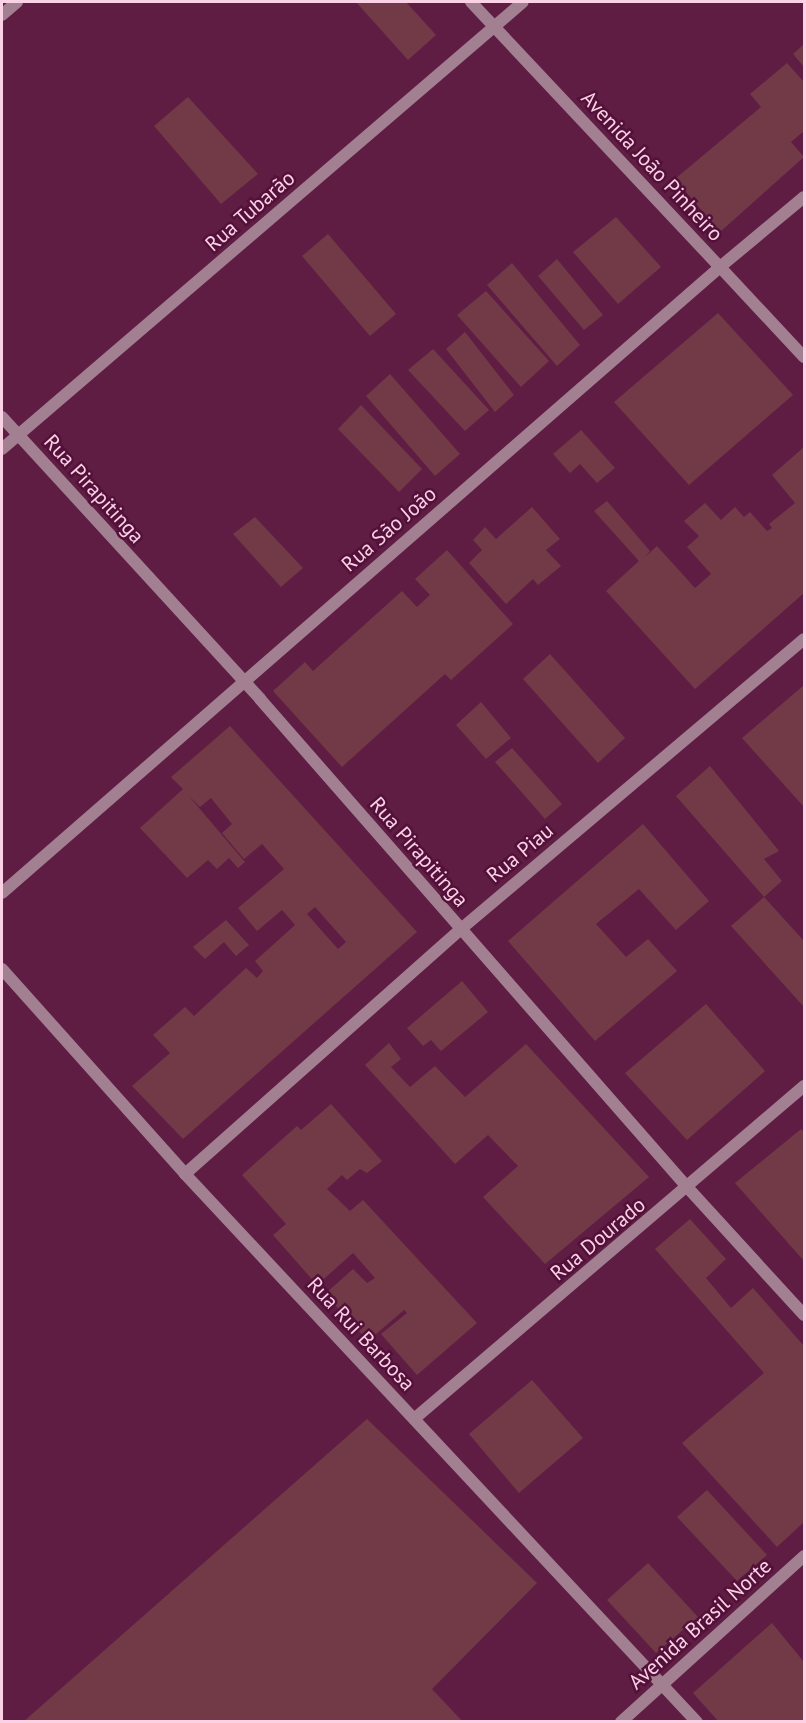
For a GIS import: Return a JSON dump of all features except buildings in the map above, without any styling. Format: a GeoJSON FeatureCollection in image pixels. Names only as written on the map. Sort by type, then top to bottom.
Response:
{"type":"FeatureCollection","features":[{"type":"Feature","properties":{"kind":"street"},"geometry":{"type":"LineString","coordinates":[[2,15],[17,2]]}},
{"type":"Feature","properties":{"kind":"street","name":"Avenida João Pinheiro"},"geometry":{"type":"LineString","coordinates":[[471,2],[804,357]]}},
{"type":"Feature","properties":{"kind":"street","name":"Rua Tubarão"},"geometry":{"type":"LineString","coordinates":[[2,450],[524,2]]}},
{"type":"Feature","properties":{"kind":"street","name":"Rua São João"},"geometry":{"type":"LineString","coordinates":[[2,893],[243,681],[804,196]]}},
{"type":"Feature","properties":{"kind":"street","name":"Rua Pirapitinga"},"geometry":{"type":"LineString","coordinates":[[2,417],[243,681],[688,1188],[804,1315]]}},
{"type":"Feature","properties":{"kind":"street","name":"Rua Piau"},"geometry":{"type":"LineString","coordinates":[[184,1174],[461,929],[804,639]]}},
{"type":"Feature","properties":{"kind":"street","name":"Rua Rui Barbosa"},"geometry":{"type":"LineString","coordinates":[[2,969],[184,1174],[664,1684],[697,1722]]}},
{"type":"Feature","properties":{"kind":"street","name":"Rua Dourado"},"geometry":{"type":"LineString","coordinates":[[414,1419],[688,1188],[804,1086]]}},
{"type":"Feature","properties":{"kind":"street","name":"Avenida Brasil Norte"},"geometry":{"type":"LineString","coordinates":[[621,1722],[804,1556]]}}]}
